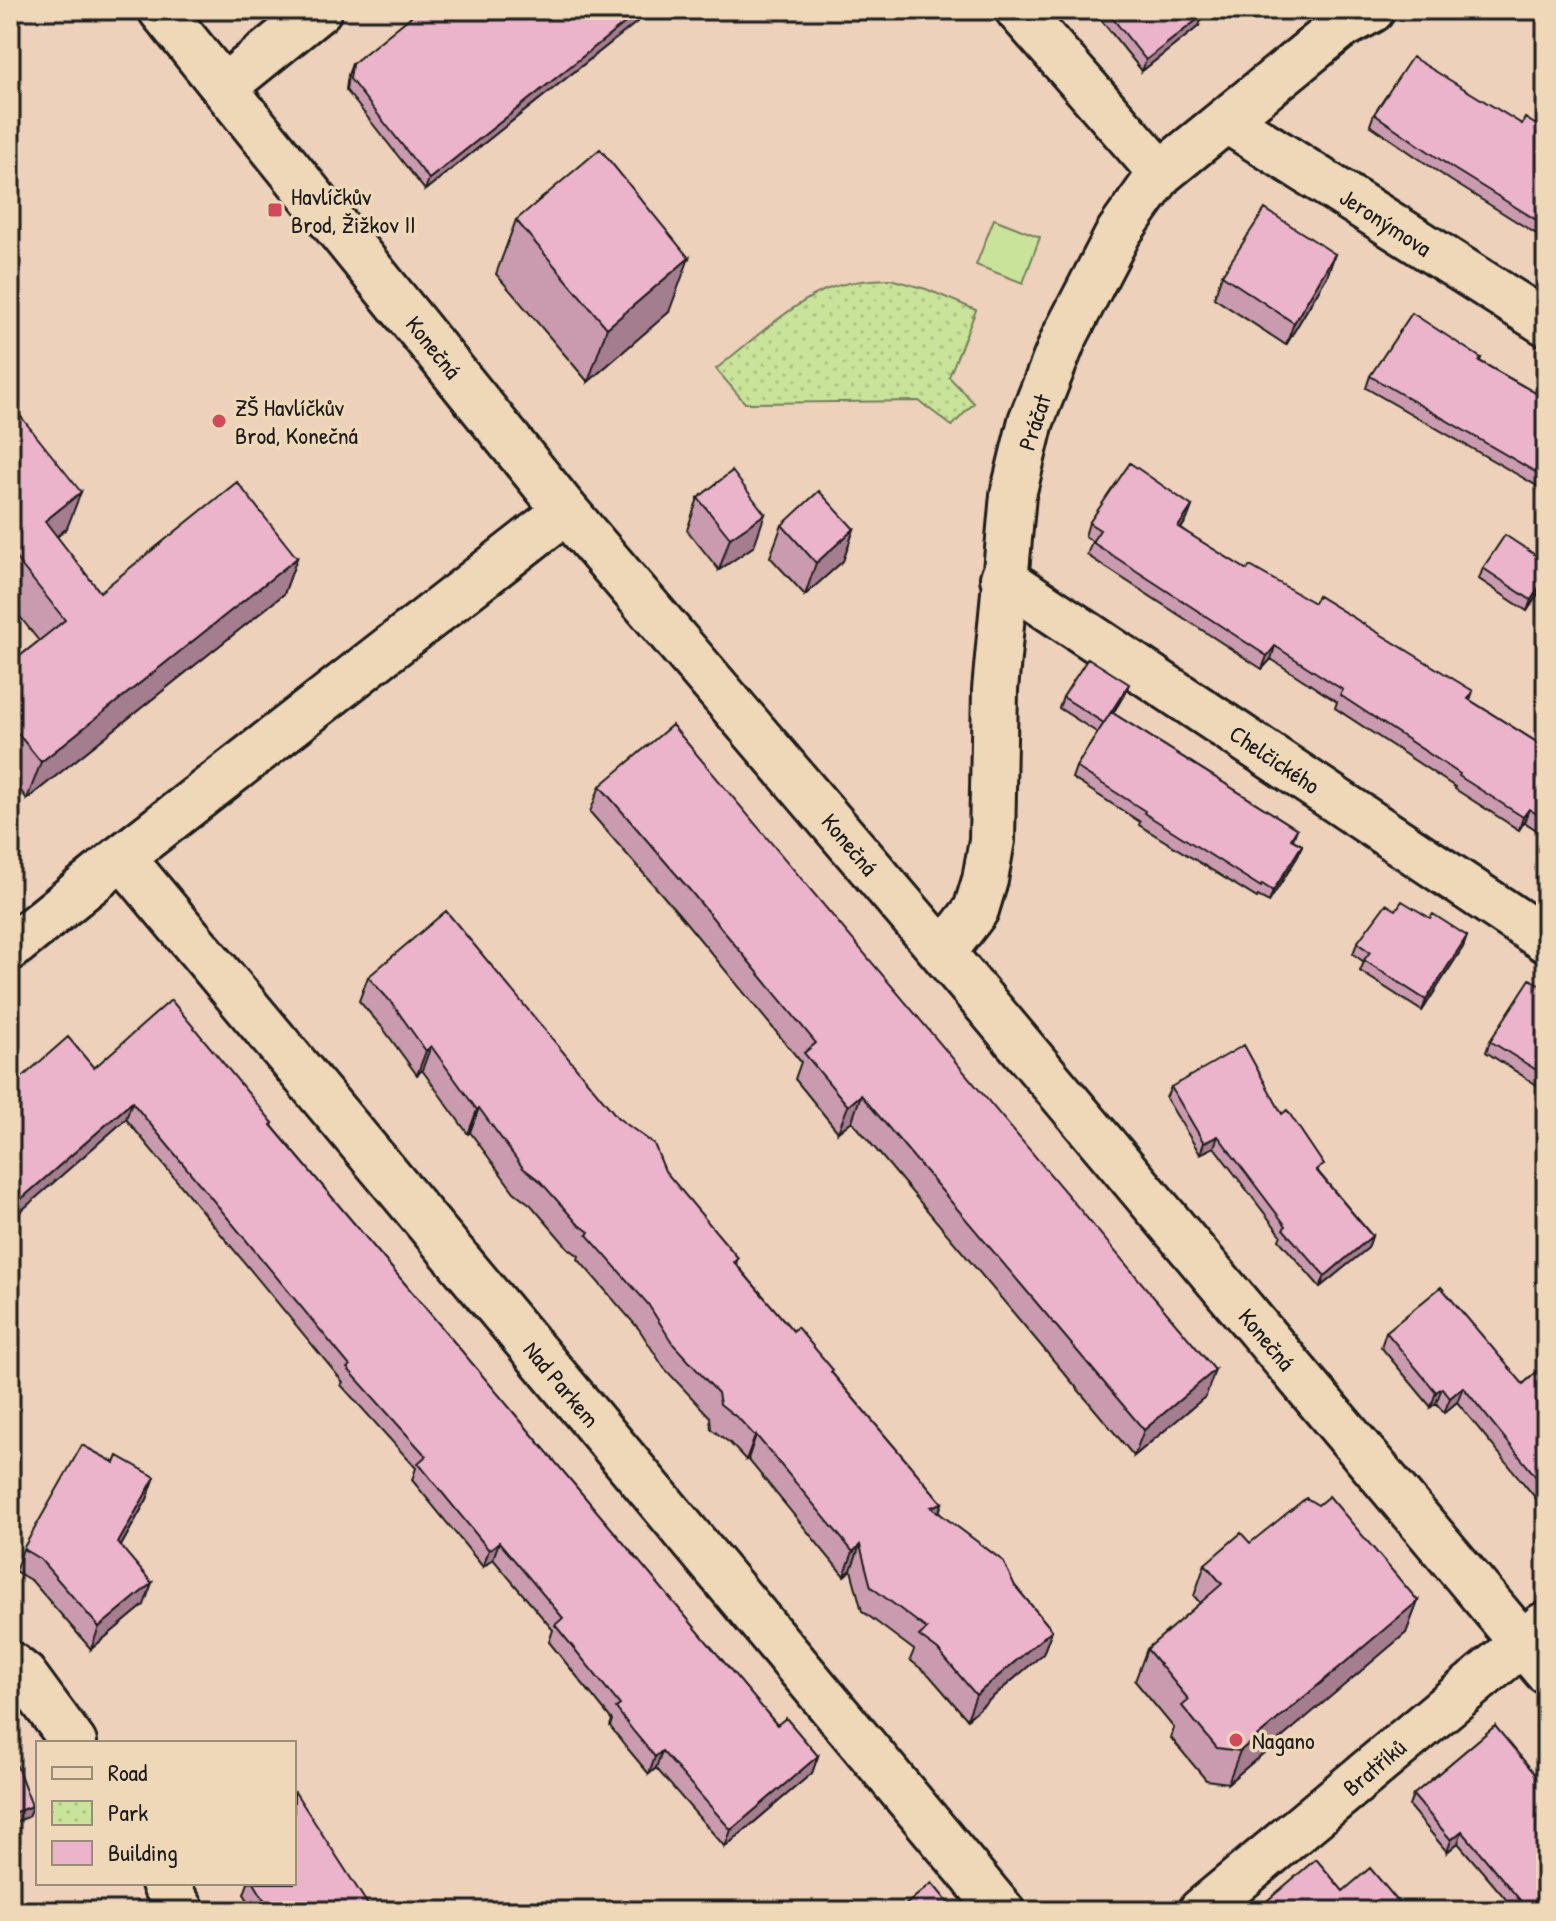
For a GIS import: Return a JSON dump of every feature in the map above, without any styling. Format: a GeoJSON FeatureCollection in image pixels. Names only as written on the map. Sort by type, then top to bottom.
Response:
{"type":"FeatureCollection","features":[{"type":"Feature","properties":{"kind":"street","name":"Konečná"},"geometry":{"type":"LineString","coordinates":[[161,10],[566,511],[1538,1646]]}},
{"type":"Feature","properties":{"kind":"street"},"geometry":{"type":"LineString","coordinates":[[224,87],[319,10]]}},
{"type":"Feature","properties":{"kind":"street"},"geometry":{"type":"LineString","coordinates":[[1018,10],[1161,173]]}},
{"type":"Feature","properties":{"kind":"street","name":"Práčat"},"geometry":{"type":"LineString","coordinates":[[943,953],[976,910],[992,840],[995,690],[1013,495],[1031,421],[1064,338],[1119,232],[1161,173],[1339,28],[1372,10]]}},
{"type":"Feature","properties":{"kind":"street","name":"Jeronýmova"},"geometry":{"type":"LineString","coordinates":[[1226,120],[1546,323]]}},
{"type":"Feature","properties":{"kind":"street"},"geometry":{"type":"LineString","coordinates":[[10,948],[566,511]]}},
{"type":"Feature","properties":{"kind":"street","name":"Chelčického"},"geometry":{"type":"LineString","coordinates":[[1003,578],[1546,940]]}},
{"type":"Feature","properties":{"kind":"street","name":"Nad Parkem"},"geometry":{"type":"LineString","coordinates":[[122,857],[1002,1911]]}},
{"type":"Feature","properties":{"kind":"street","name":"Bratříků"},"geometry":{"type":"LineString","coordinates":[[1201,1911],[1538,1646]]}},
{"type":"Feature","properties":{"kind":"street"},"geometry":{"type":"LineString","coordinates":[[10,1664],[32,1686],[73,1741]]}},
{"type":"Feature","properties":{"kind":"street"},"geometry":{"type":"LineString","coordinates":[[165,1885],[182,1911]]}},
{"type":"Feature","properties":{"kind":"green space"},"geometry":{"type":"Polygon","coordinates":[[[994,219],[1040,237],[1023,283],[976,265],[994,219]]]}},
{"type":"Feature","properties":{"kind":"green space"},"geometry":{"type":"Polygon","coordinates":[[[890,279],[926,289],[976,310],[949,377],[974,403],[952,426],[919,401],[745,403],[716,369],[770,325],[815,295],[843,284],[890,279]]]}},
{"type":"Feature","properties":{"kind":"building"},"geometry":{"type":"Polygon","coordinates":[[[419,10],[641,10],[429,179],[350,79],[352,64],[419,10]]]}},
{"type":"Feature","properties":{"kind":"building"},"geometry":{"type":"Polygon","coordinates":[[[1106,10],[1198,10],[1203,15],[1146,60],[1106,10]]]}},
{"type":"Feature","properties":{"kind":"building"},"geometry":{"type":"Polygon","coordinates":[[[1412,57],[1522,124],[1525,118],[1546,131],[1546,226],[1454,169],[1374,114],[1412,57]]]}},
{"type":"Feature","properties":{"kind":"building"},"geometry":{"type":"Polygon","coordinates":[[[600,149],[689,258],[607,328],[516,220],[600,149]]]}},
{"type":"Feature","properties":{"kind":"building"},"geometry":{"type":"Polygon","coordinates":[[[1265,209],[1335,254],[1294,323],[1222,275],[1265,209]]]}},
{"type":"Feature","properties":{"kind":"building"},"geometry":{"type":"Polygon","coordinates":[[[1412,313],[1481,358],[1479,361],[1546,399],[1546,478],[1370,376],[1412,313]]]}},
{"type":"Feature","properties":{"kind":"building"},"geometry":{"type":"Polygon","coordinates":[[[10,403],[81,492],[45,521],[100,592],[237,482],[297,558],[41,762],[10,724],[10,664],[65,620],[10,551],[10,403]]]}},
{"type":"Feature","properties":{"kind":"building"},"geometry":{"type":"Polygon","coordinates":[[[1130,463],[1192,506],[1178,527],[1247,570],[1250,566],[1314,603],[1318,596],[1473,691],[1468,699],[1546,748],[1546,820],[1529,809],[1523,817],[1340,695],[1343,690],[1275,646],[1267,656],[1092,542],[1100,530],[1089,523],[1130,463]]]}},
{"type":"Feature","properties":{"kind":"building"},"geometry":{"type":"Polygon","coordinates":[[[732,471],[765,514],[730,538],[698,498],[732,471]]]}},
{"type":"Feature","properties":{"kind":"building"},"geometry":{"type":"Polygon","coordinates":[[[819,491],[854,529],[816,563],[782,525],[819,491]]]}},
{"type":"Feature","properties":{"kind":"building"},"geometry":{"type":"Polygon","coordinates":[[[1505,535],[1546,562],[1546,576],[1531,600],[1483,568],[1505,535]]]}},
{"type":"Feature","properties":{"kind":"building"},"geometry":{"type":"Polygon","coordinates":[[[1088,658],[1129,684],[1104,723],[1063,697],[1088,658]]]}},
{"type":"Feature","properties":{"kind":"building"},"geometry":{"type":"Polygon","coordinates":[[[1111,712],[1297,829],[1291,839],[1302,845],[1273,891],[1262,884],[1261,887],[1076,767],[1111,712]]]}},
{"type":"Feature","properties":{"kind":"building"},"geometry":{"type":"Polygon","coordinates":[[[672,725],[1215,1370],[1144,1430],[861,1095],[848,1106],[804,1053],[816,1043],[600,786],[672,725]]]}},
{"type":"Feature","properties":{"kind":"building"},"geometry":{"type":"Polygon","coordinates":[[[1402,901],[1430,918],[1433,914],[1467,936],[1426,1000],[1364,960],[1370,952],[1357,943],[1386,904],[1396,910],[1402,901]]]}},
{"type":"Feature","properties":{"kind":"building"},"geometry":{"type":"Polygon","coordinates":[[[446,911],[618,1118],[654,1144],[665,1171],[738,1258],[734,1262],[793,1331],[797,1327],[942,1503],[931,1507],[1003,1561],[1015,1586],[1052,1630],[976,1695],[938,1650],[919,1636],[927,1629],[871,1587],[860,1545],[853,1552],[756,1435],[720,1404],[718,1393],[673,1344],[648,1304],[587,1235],[589,1232],[577,1223],[540,1181],[523,1168],[431,1046],[426,1051],[391,1002],[368,977],[446,911]]]}},
{"type":"Feature","properties":{"kind":"building"},"geometry":{"type":"Polygon","coordinates":[[[1530,979],[1546,989],[1546,1076],[1490,1041],[1530,979]]]}},
{"type":"Feature","properties":{"kind":"building"},"geometry":{"type":"Polygon","coordinates":[[[171,1000],[273,1123],[271,1125],[777,1725],[786,1718],[818,1756],[731,1830],[662,1751],[655,1757],[634,1732],[616,1708],[620,1705],[555,1625],[563,1618],[499,1542],[489,1550],[418,1463],[426,1456],[347,1368],[350,1366],[132,1102],[20,1200],[10,1189],[10,1073],[18,1081],[68,1037],[94,1068],[171,1000]]]}},
{"type":"Feature","properties":{"kind":"building"},"geometry":{"type":"Polygon","coordinates":[[[1244,1045],[1282,1114],[1287,1110],[1324,1165],[1316,1170],[1372,1236],[1325,1276],[1283,1229],[1286,1226],[1218,1136],[1204,1143],[1171,1087],[1244,1045]]]}},
{"type":"Feature","properties":{"kind":"building"},"geometry":{"type":"Polygon","coordinates":[[[1441,1287],[1523,1384],[1546,1364],[1546,1489],[1463,1387],[1450,1398],[1442,1388],[1436,1392],[1386,1332],[1441,1287]]]}},
{"type":"Feature","properties":{"kind":"building"},"geometry":{"type":"Polygon","coordinates":[[[82,1445],[115,1463],[118,1456],[155,1477],[118,1543],[152,1583],[99,1627],[40,1559],[23,1549],[82,1445]]]}},
{"type":"Feature","properties":{"kind":"building"},"geometry":{"type":"Polygon","coordinates":[[[1329,1496],[1418,1601],[1240,1751],[1217,1748],[1182,1706],[1189,1700],[1147,1649],[1222,1584],[1205,1564],[1241,1533],[1250,1543],[1306,1498],[1318,1505],[1329,1496]]]}},
{"type":"Feature","properties":{"kind":"building"},"geometry":{"type":"Polygon","coordinates":[[[1495,1726],[1546,1787],[1546,1911],[1529,1911],[1462,1831],[1451,1840],[1413,1795],[1495,1726]]]}},
{"type":"Feature","properties":{"kind":"building"},"geometry":{"type":"Polygon","coordinates":[[[10,1748],[32,1806],[10,1814],[10,1748]]]}},
{"type":"Feature","properties":{"kind":"building"},"geometry":{"type":"Polygon","coordinates":[[[296,1794],[372,1911],[271,1911],[255,1885],[296,1885],[296,1794]]]}},
{"type":"Feature","properties":{"kind":"building"},"geometry":{"type":"Polygon","coordinates":[[[1316,1859],[1343,1891],[1370,1868],[1406,1911],[1255,1911],[1316,1859]]]}},
{"type":"Feature","properties":{"kind":"building"},"geometry":{"type":"Polygon","coordinates":[[[932,1883],[955,1911],[898,1911],[932,1883]]]}},
{"type":"Feature","properties":{"kind":"building"},"geometry":{"type":"Polygon","coordinates":[[[440,1904],[446,1911],[430,1911],[440,1904]]]}},
{"type":"Feature","properties":{"kind":"place","name":"Havlíčkův Brod, Žižkov II"},"geometry":{"type":"Point","coordinates":[275,210]}},
{"type":"Feature","properties":{"kind":"place","name":"ZŠ Havlíčkův Brod, Konečná"},"geometry":{"type":"Point","coordinates":[219,421]}},
{"type":"Feature","properties":{"kind":"place","name":"Nagano"},"geometry":{"type":"Point","coordinates":[1236,1740]}}]}
